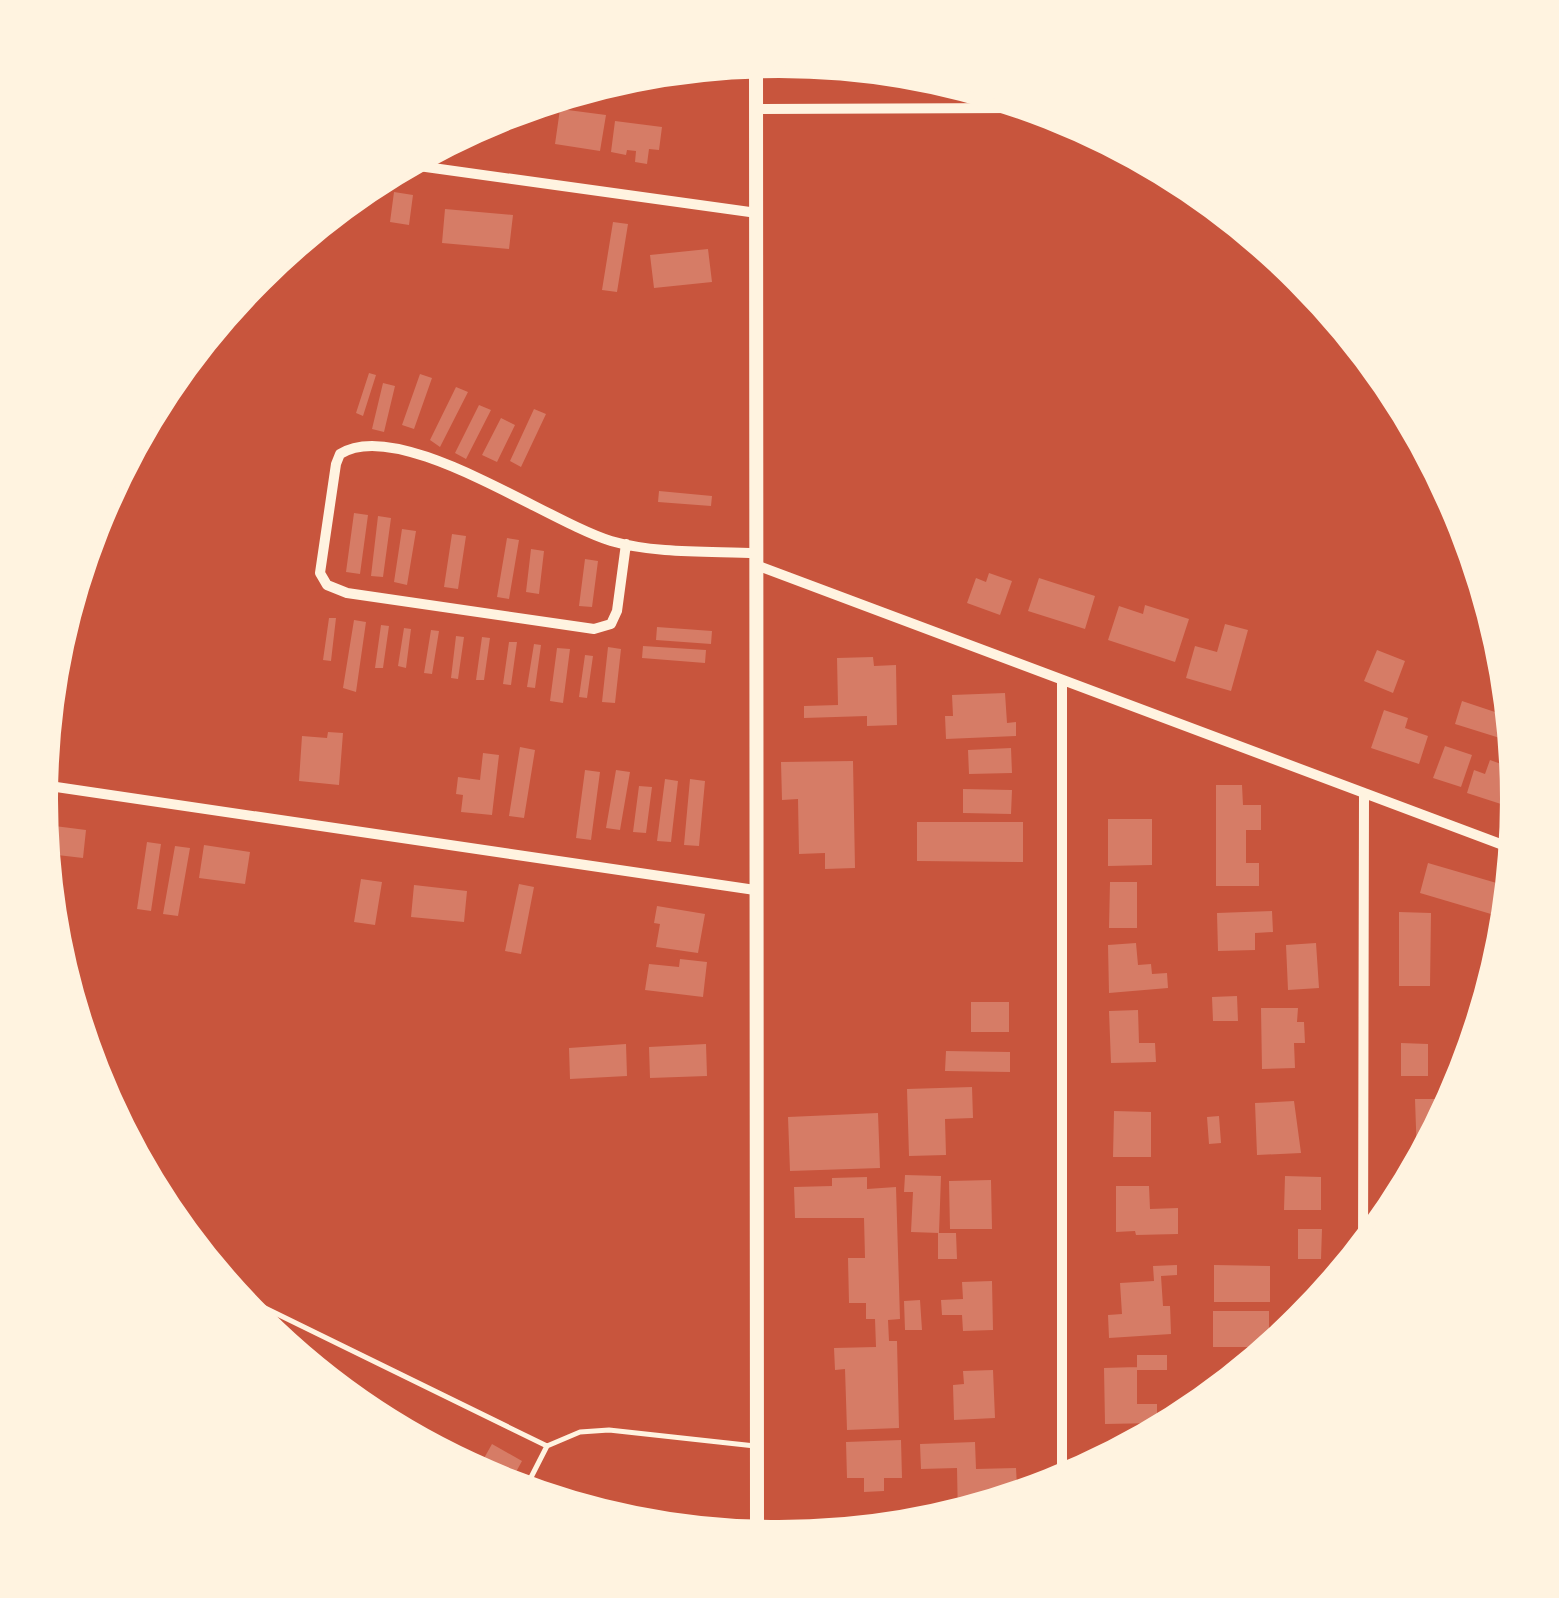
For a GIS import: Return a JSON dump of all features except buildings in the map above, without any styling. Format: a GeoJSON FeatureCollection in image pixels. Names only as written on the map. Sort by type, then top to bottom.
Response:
{"type":"FeatureCollection","features":[{"type":"Feature","properties":{"kind":"street"},"geometry":{"type":"LineString","coordinates":[[756,73],[756,1525]]}},
{"type":"Feature","properties":{"kind":"street"},"geometry":{"type":"LineString","coordinates":[[756,109],[1004,108]]}},
{"type":"Feature","properties":{"kind":"street"},"geometry":{"type":"LineString","coordinates":[[421,166],[757,213]]}},
{"type":"Feature","properties":{"kind":"street"},"geometry":{"type":"LineString","coordinates":[[626,544],[617,611],[606,628],[347,593],[327,586],[320,574],[340,454],[357,445],[418,454],[608,540],[756,559],[1062,680],[1505,846]]}},
{"type":"Feature","properties":{"kind":"street"},"geometry":{"type":"LineString","coordinates":[[1062,680],[1062,1469]]}},
{"type":"Feature","properties":{"kind":"street"},"geometry":{"type":"LineString","coordinates":[[53,786],[755,890]]}},
{"type":"Feature","properties":{"kind":"street"},"geometry":{"type":"LineString","coordinates":[[1363,1232],[1364,793]]}},
{"type":"Feature","properties":{"kind":"lane"},"geometry":{"type":"LineString","coordinates":[[257,1304],[547,1446]]}},
{"type":"Feature","properties":{"kind":"lane"},"geometry":{"type":"LineString","coordinates":[[529,1481],[547,1446],[580,1432],[609,1430],[756,1446]]}}]}
